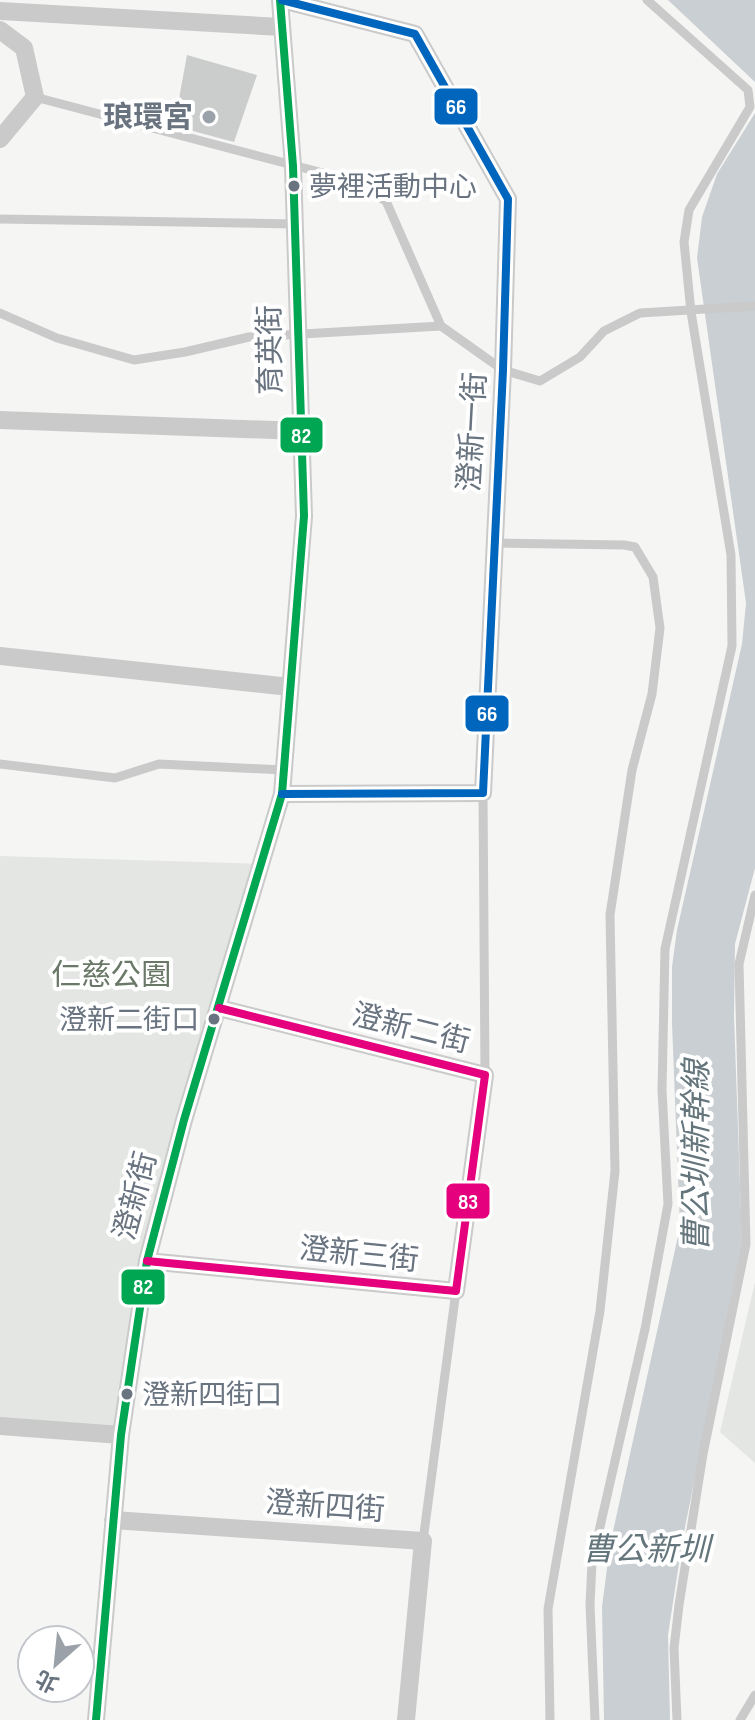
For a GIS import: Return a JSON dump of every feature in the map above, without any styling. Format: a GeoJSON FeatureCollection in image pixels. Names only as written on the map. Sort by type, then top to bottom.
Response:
{"type":"FeatureCollection","features":[{"type":"Feature","properties":{"kind":"street","name":"育英街"},"geometry":{"type":"LineString","coordinates":[[281,0],[293,166],[304,516],[282,794]]}},
{"type":"Feature","properties":{"kind":"street","name":"澄新一街"},"geometry":{"type":"LineString","coordinates":[[281,0],[415,34],[508,199],[483,793]]}},
{"type":"Feature","properties":{"kind":"street"},"geometry":{"type":"LineString","coordinates":[[0,11],[281,27]]}},
{"type":"Feature","properties":{"kind":"street"},"geometry":{"type":"LineString","coordinates":[[0,30],[24,48],[35,97],[0,139]]}},
{"type":"Feature","properties":{"kind":"street"},"geometry":{"type":"LineString","coordinates":[[0,420],[299,431]]}},
{"type":"Feature","properties":{"kind":"street"},"geometry":{"type":"LineString","coordinates":[[0,656],[290,687]]}},
{"type":"Feature","properties":{"kind":"street"},"geometry":{"type":"LineString","coordinates":[[282,794],[483,793]]}},
{"type":"Feature","properties":{"kind":"street","name":"澄新街"},"geometry":{"type":"LineString","coordinates":[[96,1720],[121,1435],[147,1261],[184,1120],[282,794]]}},
{"type":"Feature","properties":{"kind":"street","name":"澄新二街"},"geometry":{"type":"LineString","coordinates":[[219,1008],[485,1075],[470,1182]]}},
{"type":"Feature","properties":{"kind":"street","name":"澄新三街"},"geometry":{"type":"LineString","coordinates":[[147,1261],[456,1291],[470,1182]]}},
{"type":"Feature","properties":{"kind":"street"},"geometry":{"type":"LineString","coordinates":[[0,1426],[121,1435]]}},
{"type":"Feature","properties":{"kind":"street","name":"澄新四街"},"geometry":{"type":"LineString","coordinates":[[113,1520],[423,1541],[406,1720]]}},
{"type":"Feature","properties":{"kind":"lane"},"geometry":{"type":"LineString","coordinates":[[595,1720],[590,1605],[592,1562],[645,1329],[668,1204],[662,1090],[665,949],[732,646],[731,555],[691,312],[684,242],[689,210],[750,107],[748,90],[647,0]]}},
{"type":"Feature","properties":{"kind":"lane"},"geometry":{"type":"LineString","coordinates":[[35,97],[342,178],[386,201],[441,326],[503,370],[540,381],[580,357],[604,331],[640,313],[755,306]]}},
{"type":"Feature","properties":{"kind":"lane"},"geometry":{"type":"LineString","coordinates":[[0,219],[294,224]]}},
{"type":"Feature","properties":{"kind":"lane"},"geometry":{"type":"LineString","coordinates":[[0,313],[57,338],[134,360],[249,337],[441,326]]}},
{"type":"Feature","properties":{"kind":"lane"},"geometry":{"type":"LineString","coordinates":[[495,543],[635,547],[653,577],[660,628],[652,694],[632,770],[610,915],[615,1171],[600,1311],[548,1609],[550,1720]]}},
{"type":"Feature","properties":{"kind":"lane"},"geometry":{"type":"LineString","coordinates":[[0,764],[115,778],[159,764],[284,770]]}},
{"type":"Feature","properties":{"kind":"lane"},"geometry":{"type":"LineString","coordinates":[[483,793],[485,1075]]}},
{"type":"Feature","properties":{"kind":"lane"},"geometry":{"type":"LineString","coordinates":[[677,1720],[674,1648],[679,1605],[703,1454],[746,1244],[739,964],[755,895]]}},
{"type":"Feature","properties":{"kind":"lane"},"geometry":{"type":"LineString","coordinates":[[423,1541],[456,1291]]}},
{"type":"Feature","properties":{"kind":"lane"},"geometry":{"type":"LineString","coordinates":[[740,1720],[755,1695]]}},
{"type":"Feature","properties":{"kind":"green space","name":"仁慈公園"},"geometry":{"type":"Polygon","coordinates":[[[0,856],[261,864],[147,1261],[121,1435],[0,1426],[0,856]]]}},
{"type":"Feature","properties":{"kind":"green space"},"geometry":{"type":"Polygon","coordinates":[[[755,1282],[755,1463],[720,1432],[755,1282]]]}},
{"type":"Feature","properties":{"kind":"water"},"geometry":{"type":"Polygon","coordinates":[[[668,0],[755,0],[755,82],[668,0]]]}},
{"type":"Feature","properties":{"kind":"water","name":"曹公新圳"},"geometry":{"type":"Polygon","coordinates":[[[755,113],[755,868],[735,944],[734,1016],[742,1243],[683,1537],[668,1635],[670,1720],[604,1720],[602,1607],[610,1545],[680,1227],[672,967],[677,930],[742,644],[746,603],[697,258],[702,217],[717,174],[755,113]]]}},
{"type":"Feature","properties":{"kind":"building","name":"琅環宮"},"geometry":{"type":"Polygon","coordinates":[[[187,55],[257,75],[234,142],[174,126],[187,55]]]}},
{"type":"Feature","properties":{"kind":"transit line","name":"82"},"geometry":{"type":"LineString","coordinates":[[96,1720],[121,1435],[147,1261],[184,1120],[282,794],[304,516],[293,166],[280,0]]}},
{"type":"Feature","properties":{"kind":"transit line","name":"66"},"geometry":{"type":"LineString","coordinates":[[282,0],[415,34],[508,199],[483,793],[282,794]]}},
{"type":"Feature","properties":{"kind":"transit line","name":"83"},"geometry":{"type":"LineString","coordinates":[[147,1261],[456,1291],[485,1075],[219,1008]]}},
{"type":"Feature","properties":{"kind":"place","name":"琅環宮"},"geometry":{"type":"Point","coordinates":[209,117]}},
{"type":"Feature","properties":{"kind":"place","name":"夢裡活動中心"},"geometry":{"type":"Point","coordinates":[294,186]}},
{"type":"Feature","properties":{"kind":"place","name":"澄新二街口"},"geometry":{"type":"Point","coordinates":[214,1019]}},
{"type":"Feature","properties":{"kind":"place","name":"澄新四街口"},"geometry":{"type":"Point","coordinates":[127,1394]}},
{"type":"Feature","properties":{"kind":"water label","name":"曹公圳新幹線"},"geometry":{"type":"Point","coordinates":[696,1156]}}]}
